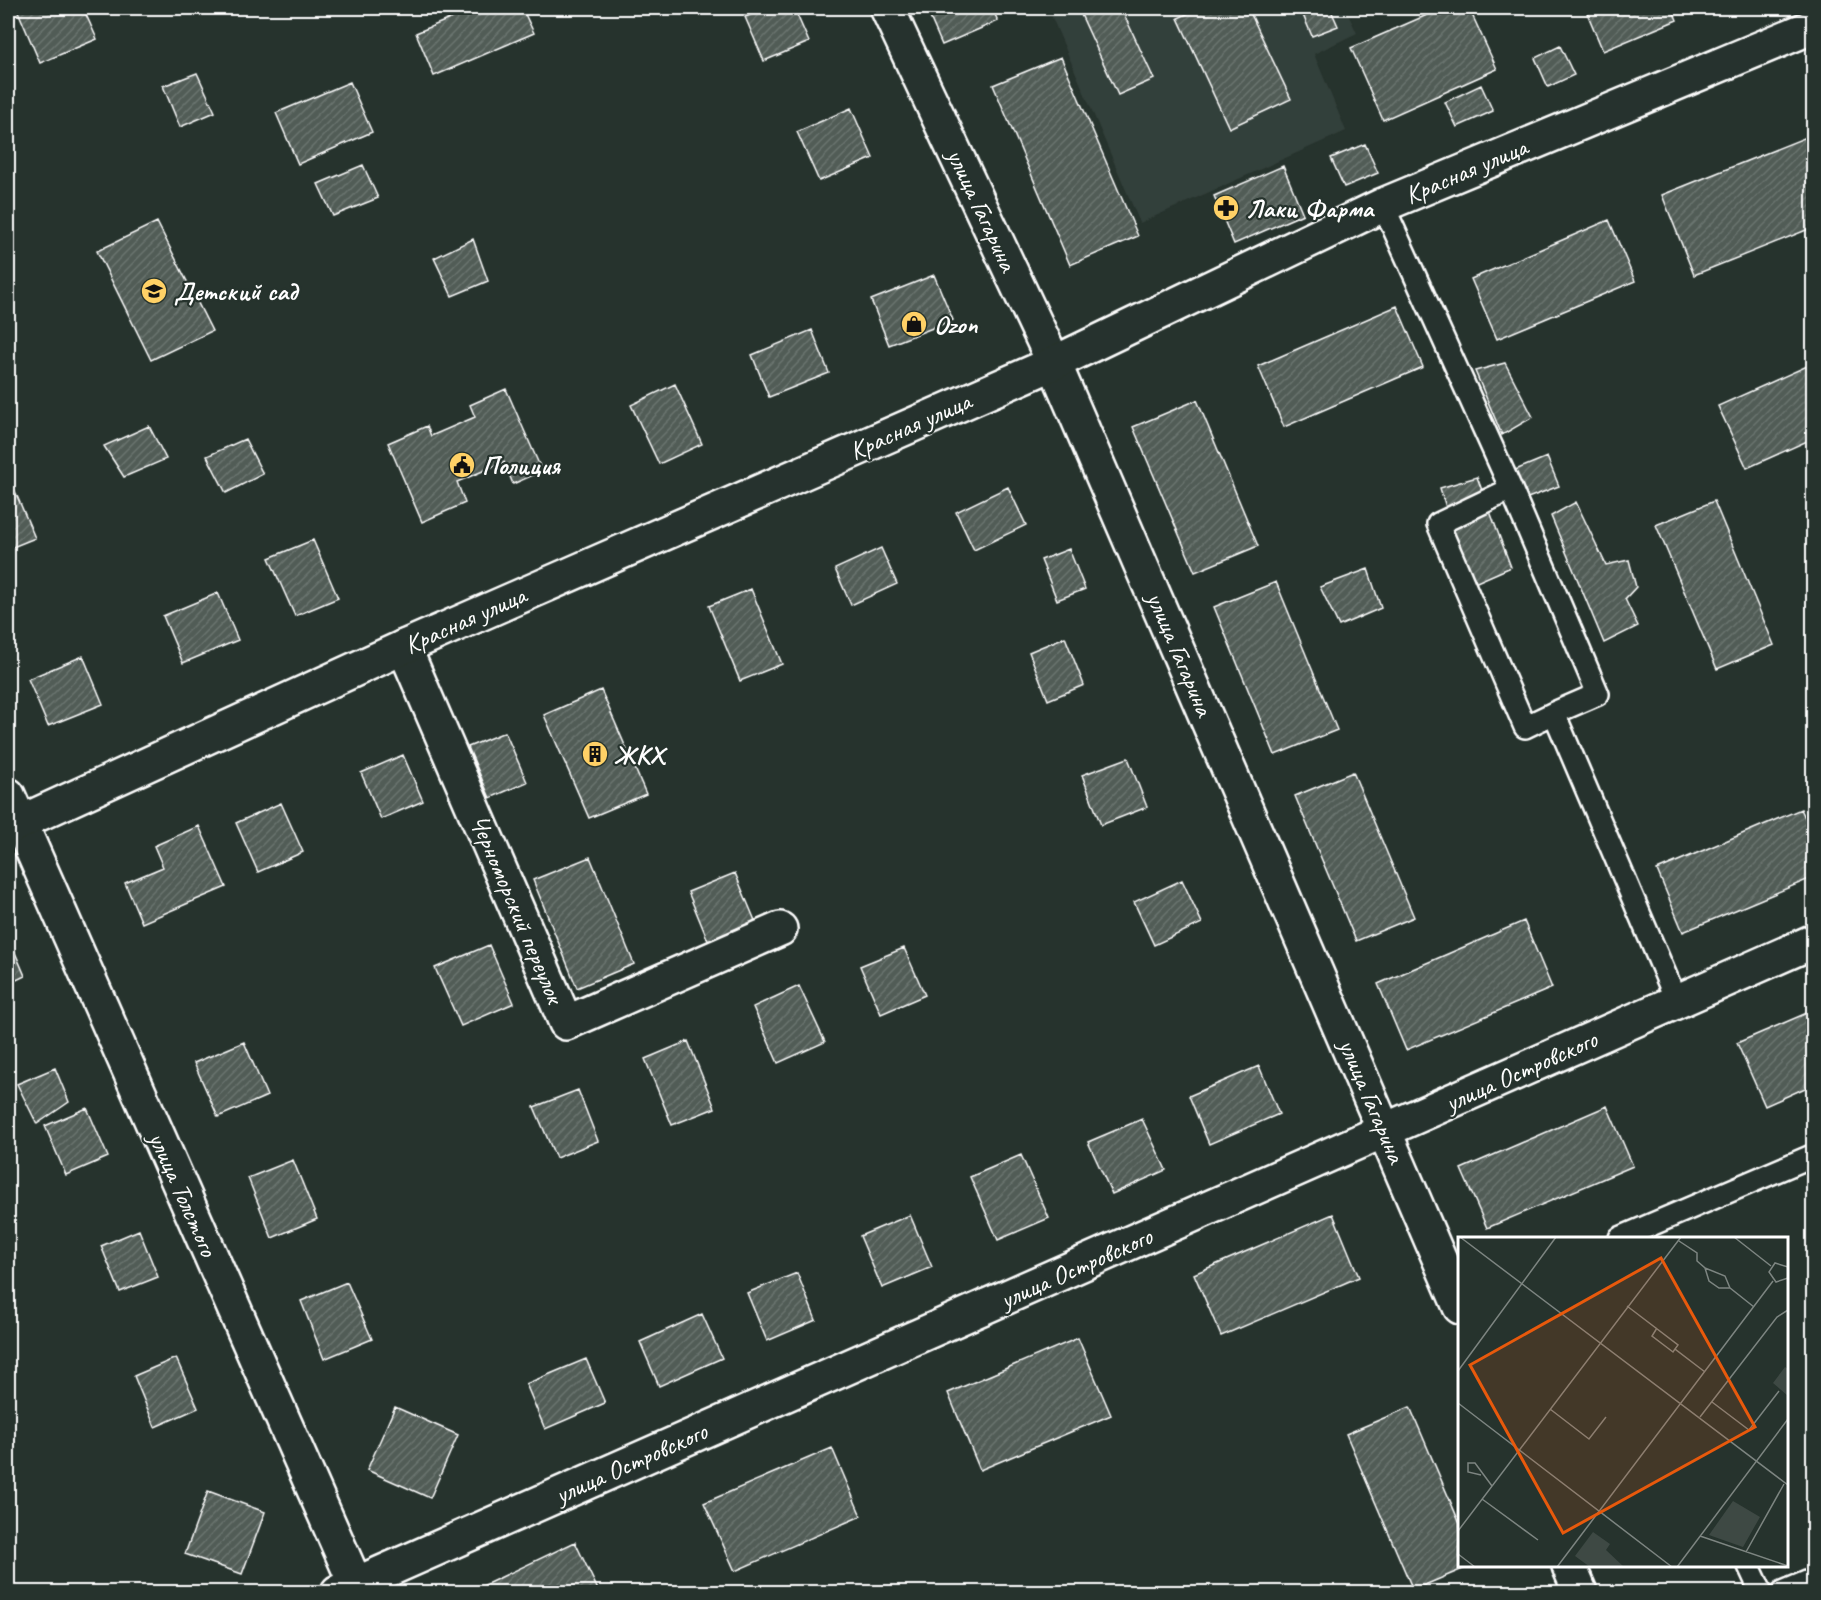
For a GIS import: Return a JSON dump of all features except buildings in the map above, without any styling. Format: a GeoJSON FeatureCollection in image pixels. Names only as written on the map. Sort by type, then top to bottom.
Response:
{"type":"FeatureCollection","features":[{"type":"Feature","properties":{"kind":"street","name":"улица Гагарина"},"geometry":{"type":"LineString","coordinates":[[887,8],[1054,363],[1458,1302]]}},
{"type":"Feature","properties":{"kind":"street","name":"Красная улица"},"geometry":{"type":"LineString","coordinates":[[11,815],[404,647],[1054,363],[1383,206],[1814,26]]}},
{"type":"Feature","properties":{"kind":"street","name":"Черноморский переулок"},"geometry":{"type":"LineString","coordinates":[[404,647],[566,1023],[780,929]]}},
{"type":"Feature","properties":{"kind":"street","name":"улица Толстого"},"geometry":{"type":"LineString","coordinates":[[11,815],[351,1590]]}},
{"type":"Feature","properties":{"kind":"street","name":"улица Островского"},"geometry":{"type":"LineString","coordinates":[[351,1590],[1814,941]]}},
{"type":"Feature","properties":{"kind":"street"},"geometry":{"type":"LineString","coordinates":[[1569,1567],[1581,1593]]}},
{"type":"Feature","properties":{"kind":"lane"},"geometry":{"type":"LineString","coordinates":[[1383,206],[1511,489],[1598,694],[1525,727],[1438,524],[1511,489]]}},
{"type":"Feature","properties":{"kind":"lane"},"geometry":{"type":"LineString","coordinates":[[1554,713],[1677,1002]]}},
{"type":"Feature","properties":{"kind":"lane"},"geometry":{"type":"LineString","coordinates":[[1625,1237],[1814,1155]]}},
{"type":"Feature","properties":{"kind":"lane"},"geometry":{"type":"LineString","coordinates":[[1749,1567],[1761,1593]]}},
{"type":"Feature","properties":{"kind":"lane"},"geometry":{"type":"LineString","coordinates":[[1783,1593],[1814,1579]]}},
{"type":"Feature","properties":{"kind":"shaded area"},"geometry":{"type":"Polygon","coordinates":[[[1048,8],[1345,8],[1357,33],[1314,54],[1346,131],[1140,223],[1048,8]]]}},
{"type":"Feature","properties":{"kind":"place","name":"Лаки Фарма"},"geometry":{"type":"Point","coordinates":[1226,208]}},
{"type":"Feature","properties":{"kind":"place","name":"Детский сад"},"geometry":{"type":"Point","coordinates":[154,291]}},
{"type":"Feature","properties":{"kind":"place","name":"Ozon"},"geometry":{"type":"Point","coordinates":[914,324]}},
{"type":"Feature","properties":{"kind":"place","name":"Полиция"},"geometry":{"type":"Point","coordinates":[462,465]}},
{"type":"Feature","properties":{"kind":"place","name":"ЖКХ"},"geometry":{"type":"Point","coordinates":[595,754]}}]}
